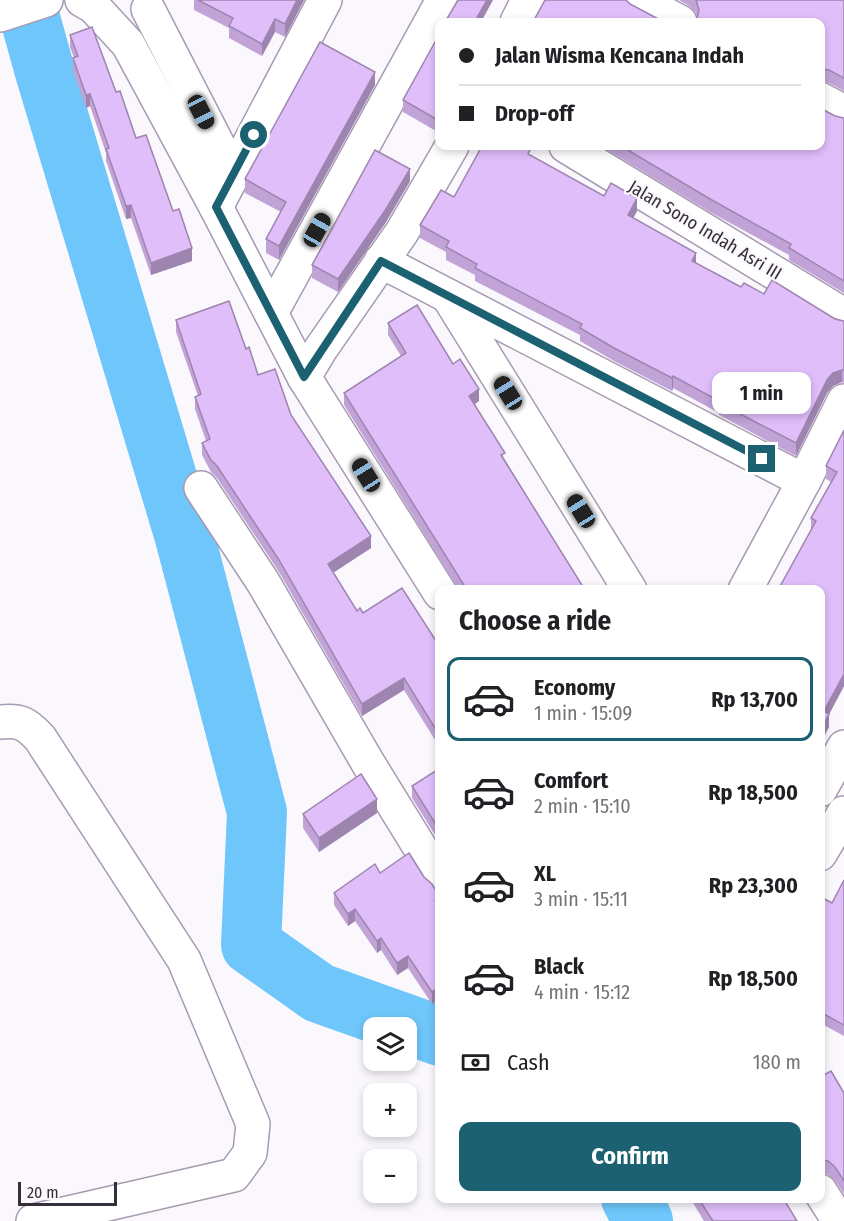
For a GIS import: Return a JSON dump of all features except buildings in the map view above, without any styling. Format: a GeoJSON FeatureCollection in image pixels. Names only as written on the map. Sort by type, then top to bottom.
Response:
{"type":"FeatureCollection","features":[{"type":"Feature","properties":{"kind":"street"},"geometry":{"type":"LineString","coordinates":[[0,15],[46,0]]}},
{"type":"Feature","properties":{"kind":"street"},"geometry":{"type":"LineString","coordinates":[[82,0],[94,7],[129,44],[304,377],[435,585]]}},
{"type":"Feature","properties":{"kind":"street"},"geometry":{"type":"LineString","coordinates":[[216,207],[325,0]]}},
{"type":"Feature","properties":{"kind":"street"},"geometry":{"type":"LineString","coordinates":[[271,313],[443,0]]}},
{"type":"Feature","properties":{"kind":"street"},"geometry":{"type":"LineString","coordinates":[[519,18],[528,0]]}},
{"type":"Feature","properties":{"kind":"street"},"geometry":{"type":"LineString","coordinates":[[639,0],[673,18]]}},
{"type":"Feature","properties":{"kind":"street"},"geometry":{"type":"LineString","coordinates":[[129,44],[151,4]]}},
{"type":"Feature","properties":{"kind":"street"},"geometry":{"type":"LineString","coordinates":[[151,4],[233,174]]}},
{"type":"Feature","properties":{"kind":"street"},"geometry":{"type":"LineString","coordinates":[[825,102],[844,112]]}},
{"type":"Feature","properties":{"kind":"street"},"geometry":{"type":"LineString","coordinates":[[304,377],[402,232],[450,150]]}},
{"type":"Feature","properties":{"kind":"street","name":"Jalan Sono Indah Asri III"},"geometry":{"type":"LineString","coordinates":[[573,150],[844,315]]}},
{"type":"Feature","properties":{"kind":"street"},"geometry":{"type":"LineString","coordinates":[[381,261],[804,481]]}},
{"type":"Feature","properties":{"kind":"street"},"geometry":{"type":"LineString","coordinates":[[447,294],[627,585]]}},
{"type":"Feature","properties":{"kind":"street"},"geometry":{"type":"LineString","coordinates":[[748,585],[844,401]]}},
{"type":"Feature","properties":{"kind":"street"},"geometry":{"type":"LineString","coordinates":[[201,488],[262,582],[435,872]]}},
{"type":"Feature","properties":{"kind":"street"},"geometry":{"type":"LineString","coordinates":[[0,722],[12,721],[27,724],[40,738],[184,960],[253,1124],[250,1153],[234,1175],[33,1221]]}},
{"type":"Feature","properties":{"kind":"street"},"geometry":{"type":"LineString","coordinates":[[825,781],[844,747]]}},
{"type":"Feature","properties":{"kind":"waterway"},"geometry":{"type":"LineString","coordinates":[[25,0],[184,534],[257,812],[251,945],[319,993],[435,1034]]}},
{"type":"Feature","properties":{"kind":"waterway"},"geometry":{"type":"LineString","coordinates":[[634,1203],[643,1221]]}},
{"type":"Feature","properties":{"kind":"route"},"geometry":{"type":"LineString","coordinates":[[254,135],[216,207],[304,377],[381,261],[415,276],[762,459]]}}]}
